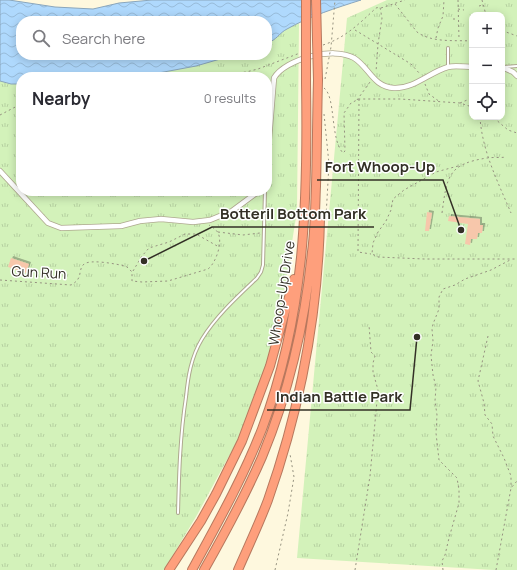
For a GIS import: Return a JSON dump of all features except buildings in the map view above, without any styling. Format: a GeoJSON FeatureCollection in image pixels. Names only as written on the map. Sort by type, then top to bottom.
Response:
{"type":"FeatureCollection","features":[{"type":"Feature","properties":{"kind":"highway","name":"Whoop-Up Drive"},"geometry":{"type":"LineString","coordinates":[[192,570],[232,497],[253,451],[285,356],[302,252],[306,185],[306,0]]}},
{"type":"Feature","properties":{"kind":"highway","name":"Whoop-Up Drive"},"geometry":{"type":"LineString","coordinates":[[204,570],[240,503],[262,457],[280,409],[295,356],[305,305],[313,251],[318,80],[316,0]]}},
{"type":"Feature","properties":{"kind":"highway"},"geometry":{"type":"LineString","coordinates":[[238,570],[268,501],[292,424],[304,371],[316,297],[319,260],[321,161],[318,80]]}},
{"type":"Feature","properties":{"kind":"highway"},"geometry":{"type":"LineString","coordinates":[[169,570],[201,521],[242,441],[270,366],[302,252]]}},
{"type":"Feature","properties":{"kind":"street"},"geometry":{"type":"LineString","coordinates":[[272,84],[275,76],[283,68],[314,56],[338,54],[351,56],[358,60],[372,78],[388,86],[402,87],[448,66],[469,67]]}},
{"type":"Feature","properties":{"kind":"street"},"geometry":{"type":"LineString","coordinates":[[505,68],[517,76]]}},
{"type":"Feature","properties":{"kind":"street"},"geometry":{"type":"LineString","coordinates":[[0,171],[16,188]]}},
{"type":"Feature","properties":{"kind":"street"},"geometry":{"type":"LineString","coordinates":[[23,196],[48,223],[61,228],[121,226],[140,221],[161,219],[193,222],[210,220],[232,211],[252,196]]}},
{"type":"Feature","properties":{"kind":"lane"},"geometry":{"type":"LineString","coordinates":[[448,48],[448,66]]}},
{"type":"Feature","properties":{"kind":"lane"},"geometry":{"type":"LineString","coordinates":[[505,67],[517,66]]}},
{"type":"Feature","properties":{"kind":"lane"},"geometry":{"type":"LineString","coordinates":[[178,513],[184,409],[193,357],[202,338],[261,272],[263,264],[265,196]]}},
{"type":"Feature","properties":{"kind":"path"},"geometry":{"type":"LineString","coordinates":[[326,74],[331,48],[336,0]]}},
{"type":"Feature","properties":{"kind":"path"},"geometry":{"type":"LineString","coordinates":[[323,46],[354,29],[376,8],[405,0]]}},
{"type":"Feature","properties":{"kind":"path"},"geometry":{"type":"LineString","coordinates":[[436,39],[438,28],[443,16],[443,0]]}},
{"type":"Feature","properties":{"kind":"path"},"geometry":{"type":"LineString","coordinates":[[458,0],[459,40]]}},
{"type":"Feature","properties":{"kind":"path"},"geometry":{"type":"LineString","coordinates":[[482,0],[485,12]]}},
{"type":"Feature","properties":{"kind":"path"},"geometry":{"type":"LineString","coordinates":[[395,4],[417,32],[436,39],[469,41]]}},
{"type":"Feature","properties":{"kind":"path"},"geometry":{"type":"LineString","coordinates":[[479,6],[483,4]]}},
{"type":"Feature","properties":{"kind":"path"},"geometry":{"type":"LineString","coordinates":[[378,44],[382,18],[380,8]]}},
{"type":"Feature","properties":{"kind":"path"},"geometry":{"type":"LineString","coordinates":[[458,9],[464,10]]}},
{"type":"Feature","properties":{"kind":"path"},"geometry":{"type":"LineString","coordinates":[[453,19],[458,18]]}},
{"type":"Feature","properties":{"kind":"path"},"geometry":{"type":"LineString","coordinates":[[354,29],[416,68],[421,74],[419,76],[422,85],[425,83],[431,96],[442,103]]}},
{"type":"Feature","properties":{"kind":"path"},"geometry":{"type":"LineString","coordinates":[[505,32],[517,36]]}},
{"type":"Feature","properties":{"kind":"path"},"geometry":{"type":"LineString","coordinates":[[242,72],[252,71],[301,53]]}},
{"type":"Feature","properties":{"kind":"path"},"geometry":{"type":"LineString","coordinates":[[324,88],[329,94],[337,139],[340,151],[342,153],[345,151],[344,114],[351,103],[359,99],[400,99],[460,103],[469,106]]}},
{"type":"Feature","properties":{"kind":"path"},"geometry":{"type":"LineString","coordinates":[[359,99],[358,252],[372,254],[378,257],[424,259],[517,259]]}},
{"type":"Feature","properties":{"kind":"path"},"geometry":{"type":"LineString","coordinates":[[460,103],[469,99]]}},
{"type":"Feature","properties":{"kind":"path"},"geometry":{"type":"LineString","coordinates":[[0,115],[16,107]]}},
{"type":"Feature","properties":{"kind":"path"},"geometry":{"type":"LineString","coordinates":[[480,120],[481,134],[493,171],[511,213]]}},
{"type":"Feature","properties":{"kind":"path"},"geometry":{"type":"LineString","coordinates":[[496,120],[508,130],[517,133]]}},
{"type":"Feature","properties":{"kind":"path"},"geometry":{"type":"LineString","coordinates":[[372,254],[373,243],[378,232],[386,221],[391,210],[393,199],[404,190],[436,172],[458,166],[469,161],[489,157],[506,157]]}},
{"type":"Feature","properties":{"kind":"path"},"geometry":{"type":"LineString","coordinates":[[442,213],[445,192],[450,176],[458,166]]}},
{"type":"Feature","properties":{"kind":"path","name":"Gun Run"},"geometry":{"type":"LineString","coordinates":[[0,280],[71,285],[79,279],[85,263],[95,261],[126,267],[132,272],[132,280],[142,282],[168,281],[208,269],[212,266],[216,259],[220,237],[218,232],[208,224],[210,220]]}},
{"type":"Feature","properties":{"kind":"path"},"geometry":{"type":"LineString","coordinates":[[218,232],[243,236],[264,232]]}},
{"type":"Feature","properties":{"kind":"path"},"geometry":{"type":"LineString","coordinates":[[132,272],[149,248],[169,242],[185,234],[196,234],[219,247]]}},
{"type":"Feature","properties":{"kind":"path"},"geometry":{"type":"LineString","coordinates":[[443,570],[442,561],[445,555],[459,502],[459,490],[457,478],[439,460],[436,433],[436,387],[433,376],[431,355],[433,324],[439,309],[439,297],[443,289],[455,285],[465,279],[491,270],[512,259]]}},
{"type":"Feature","properties":{"kind":"path"},"geometry":{"type":"LineString","coordinates":[[355,570],[370,476],[378,390],[373,372],[375,356],[371,352],[369,325]]}},
{"type":"Feature","properties":{"kind":"path"},"geometry":{"type":"LineString","coordinates":[[488,336],[478,381],[484,403],[484,415],[492,424],[493,436],[511,476],[511,488],[496,570]]}},
{"type":"Feature","properties":{"kind":"path"},"geometry":{"type":"LineString","coordinates":[[275,570],[288,513],[294,477],[290,452]]}},
{"type":"Feature","properties":{"kind":"path"},"geometry":{"type":"LineString","coordinates":[[511,488],[517,481]]}},
{"type":"Feature","properties":{"kind":"green space"},"geometry":{"type":"Polygon","coordinates":[[[387,0],[517,0],[517,570],[494,570],[297,558],[347,18],[387,0]]]}},
{"type":"Feature","properties":{"kind":"green space"},"geometry":{"type":"Polygon","coordinates":[[[299,23],[297,211],[281,311],[255,408],[197,515],[164,570],[0,570],[0,80],[16,82],[16,196],[272,196],[272,72],[157,72],[204,60],[272,60],[272,35],[299,23]]]}},
{"type":"Feature","properties":{"kind":"water"},"geometry":{"type":"Polygon","coordinates":[[[0,0],[55,7],[93,9],[119,3],[152,0],[361,0],[296,24],[272,40],[272,16],[16,16],[16,60],[217,60],[196,66],[164,72],[16,72],[16,84],[0,81],[0,0]]]}},
{"type":"Feature","properties":{"kind":"place","name":"Fort Whoop-Up"},"geometry":{"type":"Point","coordinates":[461,230]}},
{"type":"Feature","properties":{"kind":"place","name":"Botteril Bottom Park"},"geometry":{"type":"Point","coordinates":[144,261]}},
{"type":"Feature","properties":{"kind":"place","name":"Indian Battle Park"},"geometry":{"type":"Point","coordinates":[417,337]}}]}
